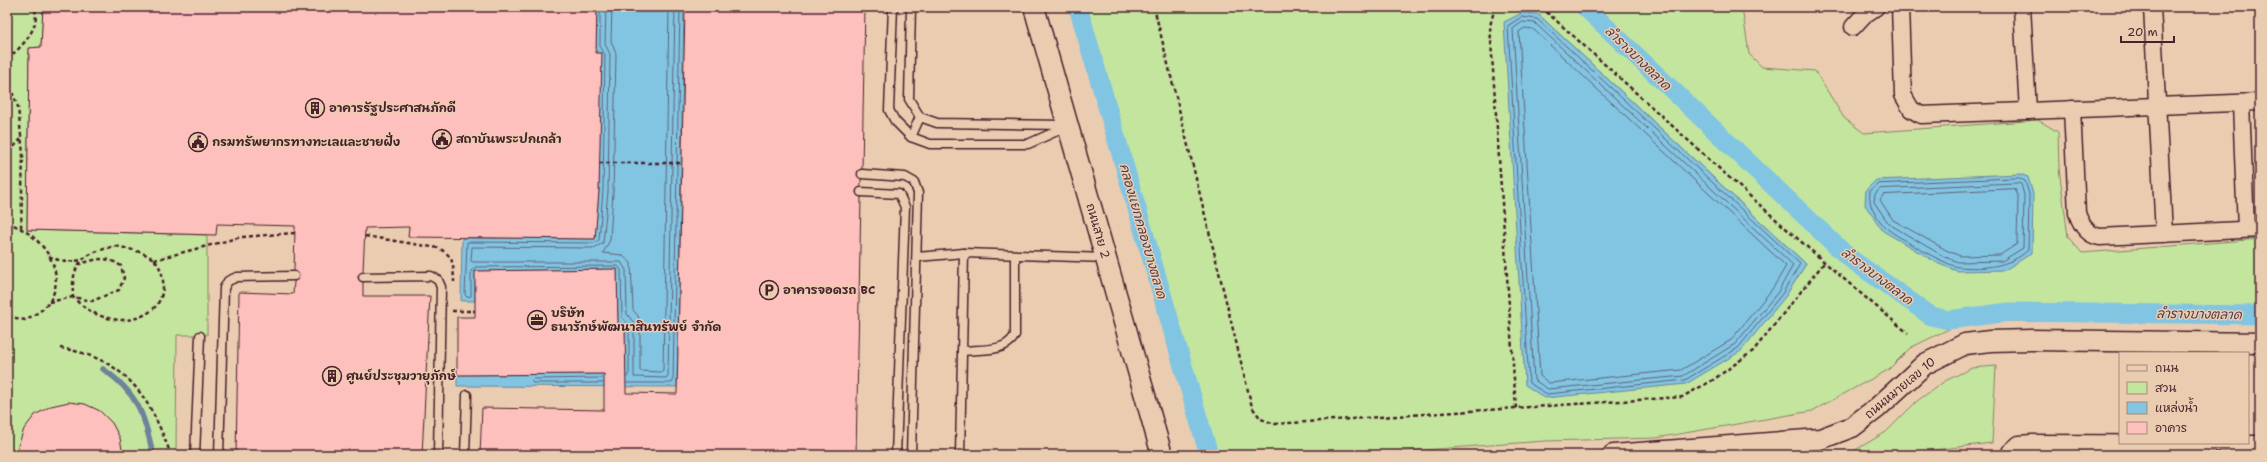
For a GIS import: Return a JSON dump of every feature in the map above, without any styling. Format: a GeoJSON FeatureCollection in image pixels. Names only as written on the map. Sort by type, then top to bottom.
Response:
{"type":"FeatureCollection","features":[{"type":"Feature","properties":{"kind":"street","name":"ถนนสาย 2"},"geometry":{"type":"LineString","coordinates":[[1034,7],[1162,455]]}},
{"type":"Feature","properties":{"kind":"street"},"geometry":{"type":"LineString","coordinates":[[1853,27],[1864,15],[1876,7]]}},
{"type":"Feature","properties":{"kind":"street"},"geometry":{"type":"LineString","coordinates":[[1900,7],[1903,93],[1906,102],[1914,111],[1925,115],[2260,102]]}},
{"type":"Feature","properties":{"kind":"street"},"geometry":{"type":"LineString","coordinates":[[2022,7],[2028,111]]}},
{"type":"Feature","properties":{"kind":"street"},"geometry":{"type":"LineString","coordinates":[[2152,7],[2164,234]]}},
{"type":"Feature","properties":{"kind":"street"},"geometry":{"type":"LineString","coordinates":[[2072,109],[2077,213],[2081,225],[2092,235],[2100,237],[2253,229],[2241,103]]}},
{"type":"Feature","properties":{"kind":"street","name":"ถนนหมายเลข 10"},"geometry":{"type":"LineString","coordinates":[[1613,455],[1820,439],[1852,427],[1877,408],[1925,364],[1965,344],[1990,341],[2031,340],[2260,343]]}},
{"type":"Feature","properties":{"kind":"street"},"geometry":{"type":"LineString","coordinates":[[2010,455],[2010,452],[2019,444],[2119,443]]}},
{"type":"Feature","properties":{"kind":"street"},"geometry":{"type":"LineString","coordinates":[[2249,444],[2260,444]]}},
{"type":"Feature","properties":{"kind":"lane"},"geometry":{"type":"LineString","coordinates":[[893,7],[889,110],[895,121],[911,137],[930,144],[1028,144],[1068,126]]}},
{"type":"Feature","properties":{"kind":"lane"},"geometry":{"type":"LineString","coordinates":[[912,7],[908,89],[909,99],[920,117],[937,123],[1068,126]]}},
{"type":"Feature","properties":{"kind":"lane"},"geometry":{"type":"LineString","coordinates":[[911,137],[920,117]]}},
{"type":"Feature","properties":{"kind":"lane"},"geometry":{"type":"LineString","coordinates":[[862,174],[905,177],[914,182],[918,193],[911,455]]}},
{"type":"Feature","properties":{"kind":"lane"},"geometry":{"type":"LineString","coordinates":[[861,192],[899,194],[905,207],[896,455]]}},
{"type":"Feature","properties":{"kind":"lane"},"geometry":{"type":"LineString","coordinates":[[917,257],[964,253],[1106,258]]}},
{"type":"Feature","properties":{"kind":"lane"},"geometry":{"type":"LineString","coordinates":[[960,455],[964,253]]}},
{"type":"Feature","properties":{"kind":"lane"},"geometry":{"type":"LineString","coordinates":[[962,351],[1003,347],[1012,342],[1015,335],[1015,255]]}},
{"type":"Feature","properties":{"kind":"lane"},"geometry":{"type":"LineString","coordinates":[[219,455],[224,288],[228,281],[237,277],[294,276]]}},
{"type":"Feature","properties":{"kind":"lane"},"geometry":{"type":"LineString","coordinates":[[363,277],[431,276],[438,280],[441,287],[438,455]]}},
{"type":"Feature","properties":{"kind":"lane"},"geometry":{"type":"LineString","coordinates":[[195,455],[200,336]]}},
{"type":"Feature","properties":{"kind":"lane"},"geometry":{"type":"LineString","coordinates":[[465,455],[466,394]]}},
{"type":"Feature","properties":{"kind":"path"},"geometry":{"type":"LineString","coordinates":[[7,59],[17,51],[32,32],[36,11],[34,7]]}},
{"type":"Feature","properties":{"kind":"path"},"geometry":{"type":"LineString","coordinates":[[1154,7],[1252,407],[1261,419],[1275,424],[1682,397],[1713,380],[1753,351],[1824,263]]}},
{"type":"Feature","properties":{"kind":"path"},"geometry":{"type":"LineString","coordinates":[[1494,7],[1490,26],[1516,408]]}},
{"type":"Feature","properties":{"kind":"path"},"geometry":{"type":"LineString","coordinates":[[1541,7],[1765,208],[1824,263],[1908,333]]}},
{"type":"Feature","properties":{"kind":"path"},"geometry":{"type":"LineString","coordinates":[[7,79],[18,108],[22,139],[21,229]]}},
{"type":"Feature","properties":{"kind":"path"},"geometry":{"type":"LineString","coordinates":[[7,131],[9,152]]}},
{"type":"Feature","properties":{"kind":"path"},"geometry":{"type":"LineString","coordinates":[[7,156],[22,139]]}},
{"type":"Feature","properties":{"kind":"path"},"geometry":{"type":"LineString","coordinates":[[599,163],[682,163]]}},
{"type":"Feature","properties":{"kind":"path"},"geometry":{"type":"LineString","coordinates":[[7,223],[21,229],[32,237],[49,255],[54,264],[56,283],[49,302],[40,311],[25,320],[7,316]]}},
{"type":"Feature","properties":{"kind":"path"},"geometry":{"type":"LineString","coordinates":[[154,260],[241,236],[295,233]]}},
{"type":"Feature","properties":{"kind":"path"},"geometry":{"type":"LineString","coordinates":[[364,236],[438,248],[448,253],[453,264],[454,288]]}},
{"type":"Feature","properties":{"kind":"path"},"geometry":{"type":"LineString","coordinates":[[116,246],[140,252],[154,260],[162,272],[164,284],[161,297],[153,309],[140,316],[122,321],[103,317],[81,307],[73,297],[75,269],[81,260],[94,251],[116,246]]}},
{"type":"Feature","properties":{"kind":"path"},"geometry":{"type":"LineString","coordinates":[[49,255],[57,260],[67,262],[81,260]]}},
{"type":"Feature","properties":{"kind":"path"},"geometry":{"type":"LineString","coordinates":[[49,302],[73,297],[92,301],[105,297],[119,290],[124,278],[121,266],[111,259],[98,259],[78,264]]}},
{"type":"Feature","properties":{"kind":"path"},"geometry":{"type":"LineString","coordinates":[[454,303],[454,311]]}},
{"type":"Feature","properties":{"kind":"path"},"geometry":{"type":"LineString","coordinates":[[60,348],[79,351],[103,359],[121,373],[144,395],[159,422],[171,455]]}},
{"type":"Feature","properties":{"kind":"path"},"geometry":{"type":"LineString","coordinates":[[123,455],[160,455]]}},
{"type":"Feature","properties":{"kind":"shaded area"},"geometry":{"type":"Polygon","coordinates":[[[1992,443],[1992,455],[1892,455],[1992,443]]]}},
{"type":"Feature","properties":{"kind":"green space"},"geometry":{"type":"Polygon","coordinates":[[[7,7],[43,7],[41,47],[29,48],[27,230],[207,235],[207,335],[177,335],[176,455],[7,455],[7,7]]]}},
{"type":"Feature","properties":{"kind":"green space"},"geometry":{"type":"Polygon","coordinates":[[[1086,7],[1742,7],[1749,54],[1762,67],[1815,71],[1844,118],[1864,133],[2038,120],[2058,132],[2059,168],[2068,237],[2082,253],[2260,239],[2260,322],[1977,321],[1953,327],[1910,348],[1888,370],[1812,411],[1656,438],[1545,441],[1356,455],[1217,455],[1086,7]],[[1538,14],[1785,297],[1806,264],[1538,14]]]}},
{"type":"Feature","properties":{"kind":"green space"},"geometry":{"type":"Polygon","coordinates":[[[1996,366],[1992,443],[1891,455],[1847,455],[1886,432],[1917,401],[1945,381],[1972,368],[1996,366]]]}},
{"type":"Feature","properties":{"kind":"water"},"geometry":{"type":"Polygon","coordinates":[[[597,7],[684,7],[677,387],[457,386],[457,375],[625,374],[625,324],[618,324],[617,269],[475,271],[475,301],[461,301],[462,238],[595,239],[599,191],[601,53],[596,53],[597,7]]]}},
{"type":"Feature","properties":{"kind":"water"},"geometry":{"type":"Polygon","coordinates":[[[1522,13],[1538,14],[1806,264],[1785,297],[1741,351],[1686,384],[1545,398],[1525,385],[1504,22],[1522,13]]]}},
{"type":"Feature","properties":{"kind":"water"},"geometry":{"type":"Polygon","coordinates":[[[2020,174],[2028,177],[2033,194],[2032,253],[2005,270],[1957,271],[1939,264],[1883,231],[1865,205],[1866,190],[1876,180],[2020,174]]]}},
{"type":"Feature","properties":{"kind":"building","name":"อาคารรัฐประศาสนภักดี"},"geometry":{"type":"Polygon","coordinates":[[[43,7],[597,7],[596,53],[602,53],[599,191],[595,239],[408,237],[409,227],[365,228],[363,271],[358,277],[359,280],[363,282],[363,296],[430,296],[422,455],[236,455],[239,292],[293,294],[294,282],[299,276],[294,271],[295,226],[217,224],[216,235],[27,230],[29,48],[41,47],[43,7]]]}},
{"type":"Feature","properties":{"kind":"building","name":"อาคารจอดรถ BC"},"geometry":{"type":"Polygon","coordinates":[[[685,7],[865,7],[862,169],[857,174],[861,179],[861,187],[857,189],[856,192],[861,198],[856,455],[480,455],[482,408],[604,410],[604,374],[457,375],[457,317],[475,317],[475,271],[617,269],[618,324],[625,324],[626,393],[677,394],[685,7]]]}},
{"type":"Feature","properties":{"kind":"building"},"geometry":{"type":"Polygon","coordinates":[[[69,402],[85,404],[100,411],[112,423],[120,438],[123,455],[18,455],[18,446],[24,429],[35,415],[51,406],[69,402]]]}},
{"type":"Feature","properties":{"kind":"waterway","name":"คลองแยกคลองบางตลาด"},"geometry":{"type":"LineString","coordinates":[[1078,7],[1209,455]]}},
{"type":"Feature","properties":{"kind":"waterway","name":"ลำรางบางตลาด"},"geometry":{"type":"LineString","coordinates":[[1585,7],[1848,257],[1931,316],[1948,320],[2009,312],[2260,315]]}},
{"type":"Feature","properties":{"kind":"waterway"},"geometry":{"type":"LineString","coordinates":[[103,369],[124,387],[138,406],[147,428],[153,455]]}},
{"type":"Feature","properties":{"kind":"place","name":"อาคารรัฐประศาสนภักดี"},"geometry":{"type":"Point","coordinates":[315,108]}},
{"type":"Feature","properties":{"kind":"place","name":"สถาบันพระปกเกล้า"},"geometry":{"type":"Point","coordinates":[442,139]}},
{"type":"Feature","properties":{"kind":"place","name":"กรมทรัพยากรทางทะเลและชายฝั่ง"},"geometry":{"type":"Point","coordinates":[198,142]}},
{"type":"Feature","properties":{"kind":"place","name":"อาคารจอดรถ BC"},"geometry":{"type":"Point","coordinates":[769,290]}},
{"type":"Feature","properties":{"kind":"place","name":"บริษัท ธนารักษ์พัฒนาสินทรัพย์ จำกัด"},"geometry":{"type":"Point","coordinates":[537,320]}},
{"type":"Feature","properties":{"kind":"place","name":"ศูนย์ประชุมวายุภักษ์"},"geometry":{"type":"Point","coordinates":[332,376]}}]}
